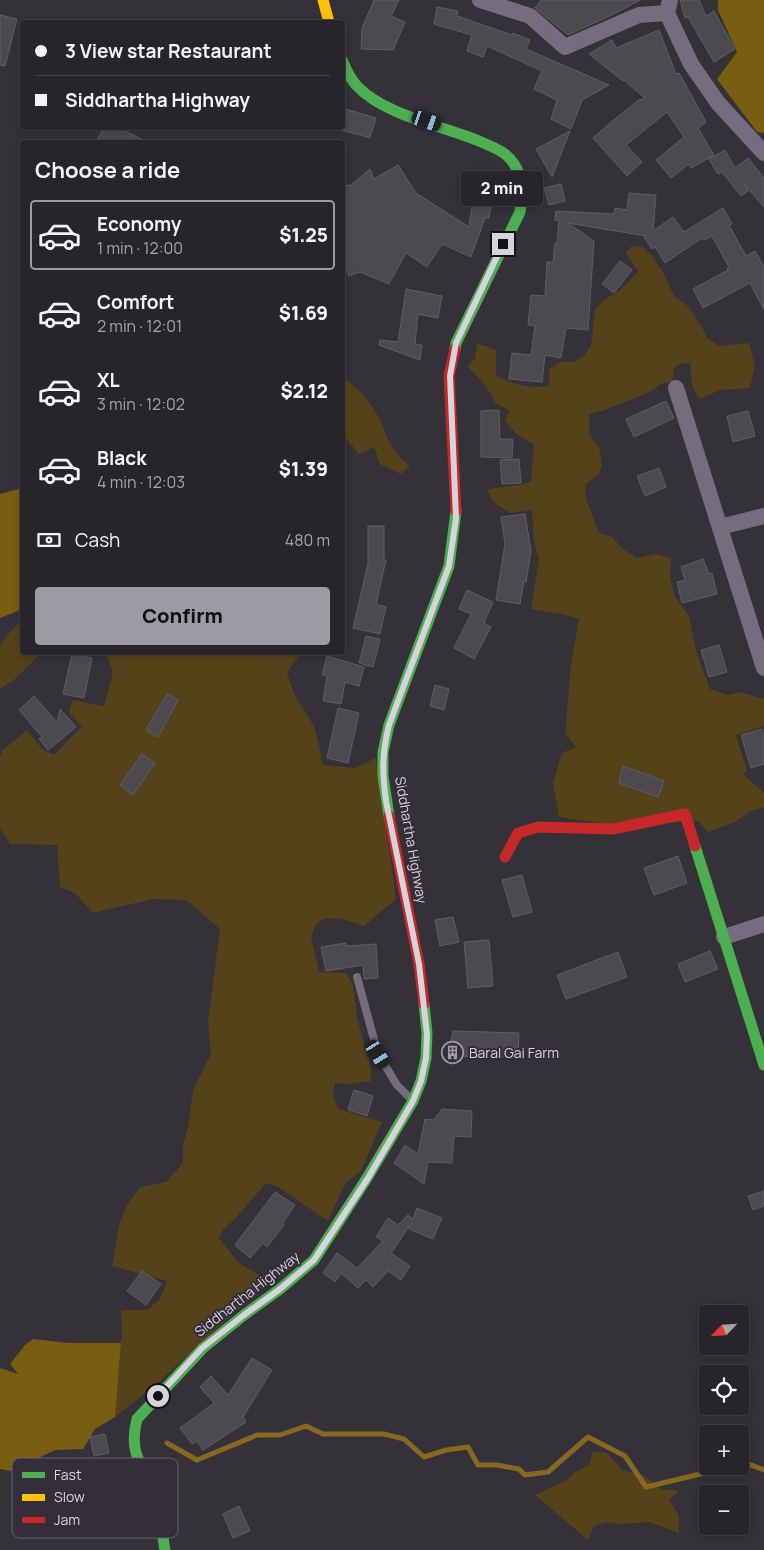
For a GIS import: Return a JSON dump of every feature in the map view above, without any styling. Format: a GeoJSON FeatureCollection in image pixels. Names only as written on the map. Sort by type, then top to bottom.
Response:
{"type":"FeatureCollection","features":[{"type":"Feature","properties":{"kind":"main road"},"geometry":{"type":"LineString","coordinates":[[323,0],[328,20]]}},
{"type":"Feature","properties":{"kind":"main road","name":"Siddhartha Highway"},"geometry":{"type":"LineString","coordinates":[[136,1458],[134,1453],[133,1430],[137,1419],[202,1348],[280,1289],[314,1260],[368,1178],[413,1101],[421,1081],[426,1058],[427,1034],[419,964],[386,801],[383,752],[389,725],[449,566],[456,518],[450,376],[456,343],[520,212],[523,192],[519,174],[510,157],[462,133],[391,108],[376,100],[361,90],[350,77],[345,66]]}},
{"type":"Feature","properties":{"kind":"main road"},"geometry":{"type":"LineString","coordinates":[[505,857],[518,833],[538,827],[613,829],[685,814],[764,1065]]}},
{"type":"Feature","properties":{"kind":"street"},"geometry":{"type":"LineString","coordinates":[[480,0],[530,16],[565,47],[639,15],[669,6],[691,64],[718,103],[764,152]]}},
{"type":"Feature","properties":{"kind":"street"},"geometry":{"type":"LineString","coordinates":[[676,388],[764,668]]}},
{"type":"Feature","properties":{"kind":"street"},"geometry":{"type":"LineString","coordinates":[[720,527],[764,516]]}},
{"type":"Feature","properties":{"kind":"street"},"geometry":{"type":"LineString","coordinates":[[724,937],[764,924]]}},
{"type":"Feature","properties":{"kind":"lane"},"geometry":{"type":"LineString","coordinates":[[357,977],[378,1054],[397,1085],[413,1101]]}},
{"type":"Feature","properties":{"kind":"shaded area"},"geometry":{"type":"Polygon","coordinates":[[[718,0],[764,0],[764,133],[757,132],[717,79],[737,52],[718,10],[718,0]]]}},
{"type":"Feature","properties":{"kind":"shaded area"},"geometry":{"type":"Polygon","coordinates":[[[642,246],[663,272],[674,296],[688,306],[707,338],[719,346],[749,343],[755,366],[750,388],[720,390],[700,399],[692,382],[691,363],[679,364],[674,368],[672,382],[661,384],[650,392],[602,411],[589,414],[589,434],[599,447],[602,466],[598,475],[585,484],[586,499],[599,533],[612,537],[623,549],[637,558],[655,554],[671,558],[670,575],[674,595],[689,616],[696,651],[710,689],[728,695],[739,692],[764,699],[764,726],[736,735],[747,771],[743,774],[764,793],[764,807],[751,811],[735,822],[708,832],[698,821],[613,825],[559,817],[553,783],[562,753],[576,747],[565,733],[571,665],[579,619],[531,609],[539,558],[534,542],[532,510],[510,513],[493,502],[487,490],[521,485],[531,481],[534,445],[518,435],[505,421],[509,411],[495,402],[485,385],[467,366],[475,359],[477,343],[496,350],[496,376],[522,385],[535,387],[549,386],[549,369],[560,362],[574,362],[582,358],[591,346],[595,309],[605,299],[618,292],[638,272],[626,253],[630,247],[642,246]]]}},
{"type":"Feature","properties":{"kind":"shaded area"},"geometry":{"type":"Polygon","coordinates":[[[345,379],[364,395],[380,419],[389,442],[401,459],[410,466],[401,474],[380,464],[374,447],[359,454],[345,437],[345,379]]]}},
{"type":"Feature","properties":{"kind":"shaded area"},"geometry":{"type":"Polygon","coordinates":[[[20,489],[20,610],[0,618],[0,494],[20,489]]]}},
{"type":"Feature","properties":{"kind":"shaded area"},"geometry":{"type":"Polygon","coordinates":[[[20,622],[20,655],[39,655],[15,679],[0,689],[0,646],[8,634],[20,622]]]}},
{"type":"Feature","properties":{"kind":"shaded area"},"geometry":{"type":"Polygon","coordinates":[[[107,655],[301,655],[287,673],[295,696],[314,726],[322,765],[354,768],[376,758],[396,899],[364,926],[342,919],[326,918],[316,924],[311,938],[319,972],[346,973],[353,985],[357,1017],[371,1069],[371,1081],[350,1084],[335,1083],[333,1096],[338,1109],[382,1122],[361,1171],[345,1184],[328,1221],[278,1187],[266,1183],[223,1230],[219,1238],[239,1263],[269,1281],[152,1388],[115,1417],[121,1350],[121,1310],[147,1310],[160,1299],[167,1281],[112,1266],[119,1225],[127,1205],[140,1187],[166,1182],[183,1163],[183,1144],[188,1128],[193,1090],[211,1054],[208,1021],[220,929],[186,900],[153,899],[93,913],[75,893],[60,887],[57,845],[10,844],[0,829],[0,757],[2,751],[27,730],[43,750],[54,755],[82,726],[69,713],[72,700],[104,706],[113,672],[107,655]]]}},
{"type":"Feature","properties":{"kind":"shaded area"},"geometry":{"type":"Polygon","coordinates":[[[33,1339],[68,1343],[121,1343],[115,1417],[95,1429],[83,1449],[55,1450],[38,1458],[12,1458],[11,1471],[0,1469],[0,1368],[18,1374],[10,1364],[25,1345],[33,1339]]]}},
{"type":"Feature","properties":{"kind":"shaded area"},"geometry":{"type":"Polygon","coordinates":[[[593,1451],[607,1453],[622,1470],[643,1475],[661,1489],[679,1491],[669,1500],[679,1516],[679,1533],[650,1522],[620,1524],[605,1522],[594,1526],[588,1540],[535,1495],[567,1480],[574,1473],[589,1465],[593,1451]]]}},
{"type":"Feature","properties":{"kind":"building"},"geometry":{"type":"Polygon","coordinates":[[[374,0],[399,0],[391,16],[405,22],[393,50],[361,49],[362,28],[374,0]]]}},
{"type":"Feature","properties":{"kind":"building"},"geometry":{"type":"Polygon","coordinates":[[[541,0],[640,0],[568,35],[535,8],[541,0]]]}},
{"type":"Feature","properties":{"kind":"building"},"geometry":{"type":"Polygon","coordinates":[[[680,0],[699,0],[706,16],[714,11],[735,49],[714,62],[688,17],[685,18],[680,0]]]}},
{"type":"Feature","properties":{"kind":"building"},"geometry":{"type":"Polygon","coordinates":[[[437,7],[458,11],[457,16],[530,40],[526,49],[609,85],[582,100],[571,129],[551,119],[557,100],[534,89],[542,71],[487,46],[483,57],[467,51],[472,35],[434,24],[437,7]]]}},
{"type":"Feature","properties":{"kind":"building"},"geometry":{"type":"Polygon","coordinates":[[[0,15],[17,19],[5,66],[0,65],[0,15]]]}},
{"type":"Feature","properties":{"kind":"building"},"geometry":{"type":"Polygon","coordinates":[[[659,30],[676,74],[679,73],[706,122],[698,128],[714,155],[691,168],[689,164],[671,178],[656,160],[684,137],[667,112],[626,145],[642,162],[627,176],[593,138],[640,99],[643,100],[644,97],[625,80],[623,81],[589,54],[612,40],[616,48],[659,30]]]}},
{"type":"Feature","properties":{"kind":"building"},"geometry":{"type":"Polygon","coordinates":[[[345,109],[376,118],[370,138],[342,130],[345,130],[345,109]]]}},
{"type":"Feature","properties":{"kind":"building"},"geometry":{"type":"Polygon","coordinates":[[[103,130],[123,130],[143,140],[97,140],[103,130]]]}},
{"type":"Feature","properties":{"kind":"building"},"geometry":{"type":"Polygon","coordinates":[[[570,131],[552,177],[536,149],[570,131]]]}},
{"type":"Feature","properties":{"kind":"building"},"geometry":{"type":"Polygon","coordinates":[[[725,150],[735,168],[748,158],[764,178],[764,207],[744,184],[748,191],[741,196],[722,172],[718,174],[709,159],[725,150]]]}},
{"type":"Feature","properties":{"kind":"building"},"geometry":{"type":"Polygon","coordinates":[[[398,165],[416,193],[469,227],[476,179],[494,181],[489,218],[485,218],[471,257],[442,244],[427,267],[406,253],[389,284],[360,272],[349,276],[345,265],[345,186],[351,185],[370,169],[374,179],[398,165]]]}},
{"type":"Feature","properties":{"kind":"building"},"geometry":{"type":"Polygon","coordinates":[[[561,184],[565,201],[549,205],[544,188],[561,184]]]}},
{"type":"Feature","properties":{"kind":"building"},"geometry":{"type":"Polygon","coordinates":[[[629,193],[656,195],[653,231],[673,217],[684,232],[723,208],[732,224],[729,225],[746,256],[755,251],[764,267],[764,310],[750,283],[703,308],[693,289],[728,270],[727,268],[729,267],[712,236],[704,240],[702,238],[665,263],[655,247],[652,249],[644,237],[646,236],[568,223],[594,241],[588,330],[566,328],[561,358],[545,355],[542,382],[509,379],[512,353],[531,355],[535,326],[528,325],[531,295],[545,296],[547,262],[553,262],[555,243],[557,243],[559,221],[555,220],[556,211],[614,214],[615,208],[627,210],[629,193]]]}},
{"type":"Feature","properties":{"kind":"building"},"geometry":{"type":"Polygon","coordinates":[[[620,261],[632,270],[614,293],[602,284],[620,261]]]}},
{"type":"Feature","properties":{"kind":"building"},"geometry":{"type":"Polygon","coordinates":[[[406,289],[442,296],[438,318],[418,314],[415,344],[422,345],[420,360],[379,345],[380,340],[398,342],[406,289]]]}},
{"type":"Feature","properties":{"kind":"building"},"geometry":{"type":"Polygon","coordinates":[[[666,401],[674,418],[634,437],[626,419],[666,401]]]}},
{"type":"Feature","properties":{"kind":"building"},"geometry":{"type":"Polygon","coordinates":[[[499,410],[500,439],[513,439],[512,458],[481,457],[481,411],[499,410]]]}},
{"type":"Feature","properties":{"kind":"building"},"geometry":{"type":"Polygon","coordinates":[[[748,411],[755,436],[733,442],[727,416],[748,411]]]}},
{"type":"Feature","properties":{"kind":"building"},"geometry":{"type":"Polygon","coordinates":[[[519,459],[521,483],[502,484],[500,460],[519,459]]]}},
{"type":"Feature","properties":{"kind":"building"},"geometry":{"type":"Polygon","coordinates":[[[659,468],[666,487],[645,496],[637,476],[659,468]]]}},
{"type":"Feature","properties":{"kind":"building"},"geometry":{"type":"Polygon","coordinates":[[[525,514],[531,551],[520,604],[496,600],[505,544],[501,517],[525,514]]]}},
{"type":"Feature","properties":{"kind":"building"},"geometry":{"type":"Polygon","coordinates":[[[368,526],[384,526],[384,560],[386,560],[376,604],[386,607],[380,634],[353,628],[368,564],[368,526]]]}},
{"type":"Feature","properties":{"kind":"building"},"geometry":{"type":"Polygon","coordinates":[[[703,559],[709,574],[712,573],[717,594],[682,603],[677,582],[685,580],[681,567],[703,559]]]}},
{"type":"Feature","properties":{"kind":"building"},"geometry":{"type":"Polygon","coordinates":[[[467,590],[493,602],[484,623],[491,627],[474,659],[454,648],[471,614],[459,609],[467,590]]]}},
{"type":"Feature","properties":{"kind":"building"},"geometry":{"type":"Polygon","coordinates":[[[366,636],[380,639],[373,667],[359,663],[366,636]]]}},
{"type":"Feature","properties":{"kind":"building"},"geometry":{"type":"Polygon","coordinates":[[[719,645],[727,672],[709,677],[701,650],[719,645]]]}},
{"type":"Feature","properties":{"kind":"building"},"geometry":{"type":"Polygon","coordinates":[[[72,655],[92,658],[84,698],[63,694],[72,655]]]}},
{"type":"Feature","properties":{"kind":"building"},"geometry":{"type":"Polygon","coordinates":[[[327,656],[364,667],[359,686],[345,682],[341,704],[323,701],[327,676],[322,675],[327,656]]]}},
{"type":"Feature","properties":{"kind":"building"},"geometry":{"type":"Polygon","coordinates":[[[435,685],[449,689],[444,710],[430,706],[435,685]]]}},
{"type":"Feature","properties":{"kind":"building"},"geometry":{"type":"Polygon","coordinates":[[[167,694],[178,700],[158,737],[146,730],[167,694]]]}},
{"type":"Feature","properties":{"kind":"building"},"geometry":{"type":"Polygon","coordinates":[[[34,696],[57,722],[60,709],[76,727],[48,750],[39,739],[42,737],[19,710],[34,696]]]}},
{"type":"Feature","properties":{"kind":"building"},"geometry":{"type":"Polygon","coordinates":[[[338,708],[359,713],[348,763],[327,758],[338,708]]]}},
{"type":"Feature","properties":{"kind":"building"},"geometry":{"type":"Polygon","coordinates":[[[762,729],[764,737],[764,764],[751,768],[741,735],[762,729]]]}},
{"type":"Feature","properties":{"kind":"building"},"geometry":{"type":"Polygon","coordinates":[[[142,754],[155,763],[133,795],[120,785],[142,754]]]}},
{"type":"Feature","properties":{"kind":"building"},"geometry":{"type":"Polygon","coordinates":[[[623,766],[664,781],[658,797],[619,783],[623,766]]]}},
{"type":"Feature","properties":{"kind":"building"},"geometry":{"type":"Polygon","coordinates":[[[678,856],[687,883],[654,895],[644,868],[678,856]]]}},
{"type":"Feature","properties":{"kind":"building"},"geometry":{"type":"Polygon","coordinates":[[[522,875],[532,912],[513,917],[502,880],[522,875]]]}},
{"type":"Feature","properties":{"kind":"building"},"geometry":{"type":"Polygon","coordinates":[[[453,917],[459,942],[440,946],[435,920],[453,917]]]}},
{"type":"Feature","properties":{"kind":"building"},"geometry":{"type":"Polygon","coordinates":[[[489,940],[493,986],[468,988],[464,942],[489,940]]]}},
{"type":"Feature","properties":{"kind":"building"},"geometry":{"type":"Polygon","coordinates":[[[346,943],[346,946],[376,944],[378,978],[364,979],[363,965],[326,971],[321,947],[346,943]]]}},
{"type":"Feature","properties":{"kind":"building"},"geometry":{"type":"Polygon","coordinates":[[[710,951],[718,969],[685,982],[678,964],[710,951]]]}},
{"type":"Feature","properties":{"kind":"building"},"geometry":{"type":"Polygon","coordinates":[[[618,952],[627,977],[566,999],[557,975],[618,952]]]}},
{"type":"Feature","properties":{"kind":"building"},"geometry":{"type":"Polygon","coordinates":[[[453,1031],[519,1033],[518,1057],[448,1056],[453,1031]]]}},
{"type":"Feature","properties":{"kind":"building"},"geometry":{"type":"Polygon","coordinates":[[[354,1090],[373,1096],[367,1116],[348,1110],[354,1090]]]}},
{"type":"Feature","properties":{"kind":"building"},"geometry":{"type":"Polygon","coordinates":[[[442,1109],[472,1111],[471,1137],[454,1136],[452,1163],[428,1162],[424,1184],[394,1163],[405,1145],[418,1154],[425,1119],[434,1120],[442,1109]]]}},
{"type":"Feature","properties":{"kind":"building"},"geometry":{"type":"Polygon","coordinates":[[[764,1191],[764,1206],[753,1210],[748,1196],[764,1191]]]}},
{"type":"Feature","properties":{"kind":"building"},"geometry":{"type":"Polygon","coordinates":[[[275,1192],[295,1205],[282,1224],[284,1225],[267,1247],[263,1243],[250,1258],[235,1245],[275,1192]]]}},
{"type":"Feature","properties":{"kind":"building"},"geometry":{"type":"Polygon","coordinates":[[[417,1208],[442,1218],[433,1239],[409,1229],[410,1225],[391,1253],[410,1266],[401,1280],[388,1271],[373,1287],[366,1280],[358,1288],[341,1273],[335,1282],[323,1273],[337,1253],[357,1268],[383,1241],[376,1237],[388,1218],[398,1225],[408,1215],[413,1219],[417,1208]]]}},
{"type":"Feature","properties":{"kind":"building"},"geometry":{"type":"Polygon","coordinates":[[[142,1271],[161,1284],[146,1305],[127,1291],[142,1271]]]}},
{"type":"Feature","properties":{"kind":"building"},"geometry":{"type":"Polygon","coordinates":[[[252,1358],[272,1370],[243,1417],[246,1422],[203,1450],[197,1441],[192,1444],[180,1428],[214,1403],[200,1387],[211,1376],[228,1395],[252,1358]]]}},
{"type":"Feature","properties":{"kind":"building"},"geometry":{"type":"Polygon","coordinates":[[[105,1434],[109,1453],[94,1456],[90,1437],[105,1434]]]}},
{"type":"Feature","properties":{"kind":"building"},"geometry":{"type":"Polygon","coordinates":[[[239,1506],[250,1531],[233,1538],[223,1514],[239,1506]]]}},
{"type":"Feature","properties":{"kind":"waterway"},"geometry":{"type":"LineString","coordinates":[[167,1443],[197,1460],[257,1435],[280,1435],[306,1426],[323,1434],[384,1434],[404,1439],[424,1457],[446,1450],[468,1447],[478,1465],[497,1465],[519,1469],[525,1475],[548,1472],[588,1437],[625,1456],[646,1487],[699,1474]]}},
{"type":"Feature","properties":{"kind":"waterway"},"geometry":{"type":"LineString","coordinates":[[749,1464],[764,1470]]}},
{"type":"Feature","properties":{"kind":"traffic: fast"},"geometry":{"type":"LineString","coordinates":[[345,67],[357,86],[382,105],[415,119],[494,147],[507,156],[517,169],[522,187],[520,212],[456,343],[455,349]]}},
{"type":"Feature","properties":{"kind":"traffic: fast"},"geometry":{"type":"LineString","coordinates":[[389,816],[383,776],[383,752],[389,725],[449,566],[456,511]]}},
{"type":"Feature","properties":{"kind":"traffic: fast"},"geometry":{"type":"LineString","coordinates":[[695,846],[764,1065]]}},
{"type":"Feature","properties":{"kind":"traffic: fast"},"geometry":{"type":"LineString","coordinates":[[138,1458],[134,1443],[137,1419],[203,1348],[280,1289],[314,1260],[367,1178],[413,1101],[421,1081],[426,1058],[427,1033],[424,1004]]}},
{"type":"Feature","properties":{"kind":"traffic: fast"},"geometry":{"type":"LineString","coordinates":[[163,1538],[165,1550]]}},
{"type":"Feature","properties":{"kind":"traffic: slow"},"geometry":{"type":"LineString","coordinates":[[323,0],[328,20]]}},
{"type":"Feature","properties":{"kind":"traffic: jam"},"geometry":{"type":"LineString","coordinates":[[455,349],[449,376],[456,511]]}},
{"type":"Feature","properties":{"kind":"traffic: jam"},"geometry":{"type":"LineString","coordinates":[[505,857],[518,833],[538,827],[613,829],[685,814],[695,846]]}},
{"type":"Feature","properties":{"kind":"traffic: jam"},"geometry":{"type":"LineString","coordinates":[[389,816],[419,964],[424,1004]]}},
{"type":"Feature","properties":{"kind":"place","name":"Baral Gai Farm"},"geometry":{"type":"Point","coordinates":[453,1053]}},
{"type":"Feature","properties":{"kind":"route"},"geometry":{"type":"LineString","coordinates":[[158,1396],[202,1348],[303,1271],[314,1260],[368,1178],[413,1101],[421,1081],[426,1058],[427,1034],[419,964],[386,801],[383,752],[389,725],[449,566],[453,544],[456,518],[450,376],[456,343],[503,244]]}}]}
